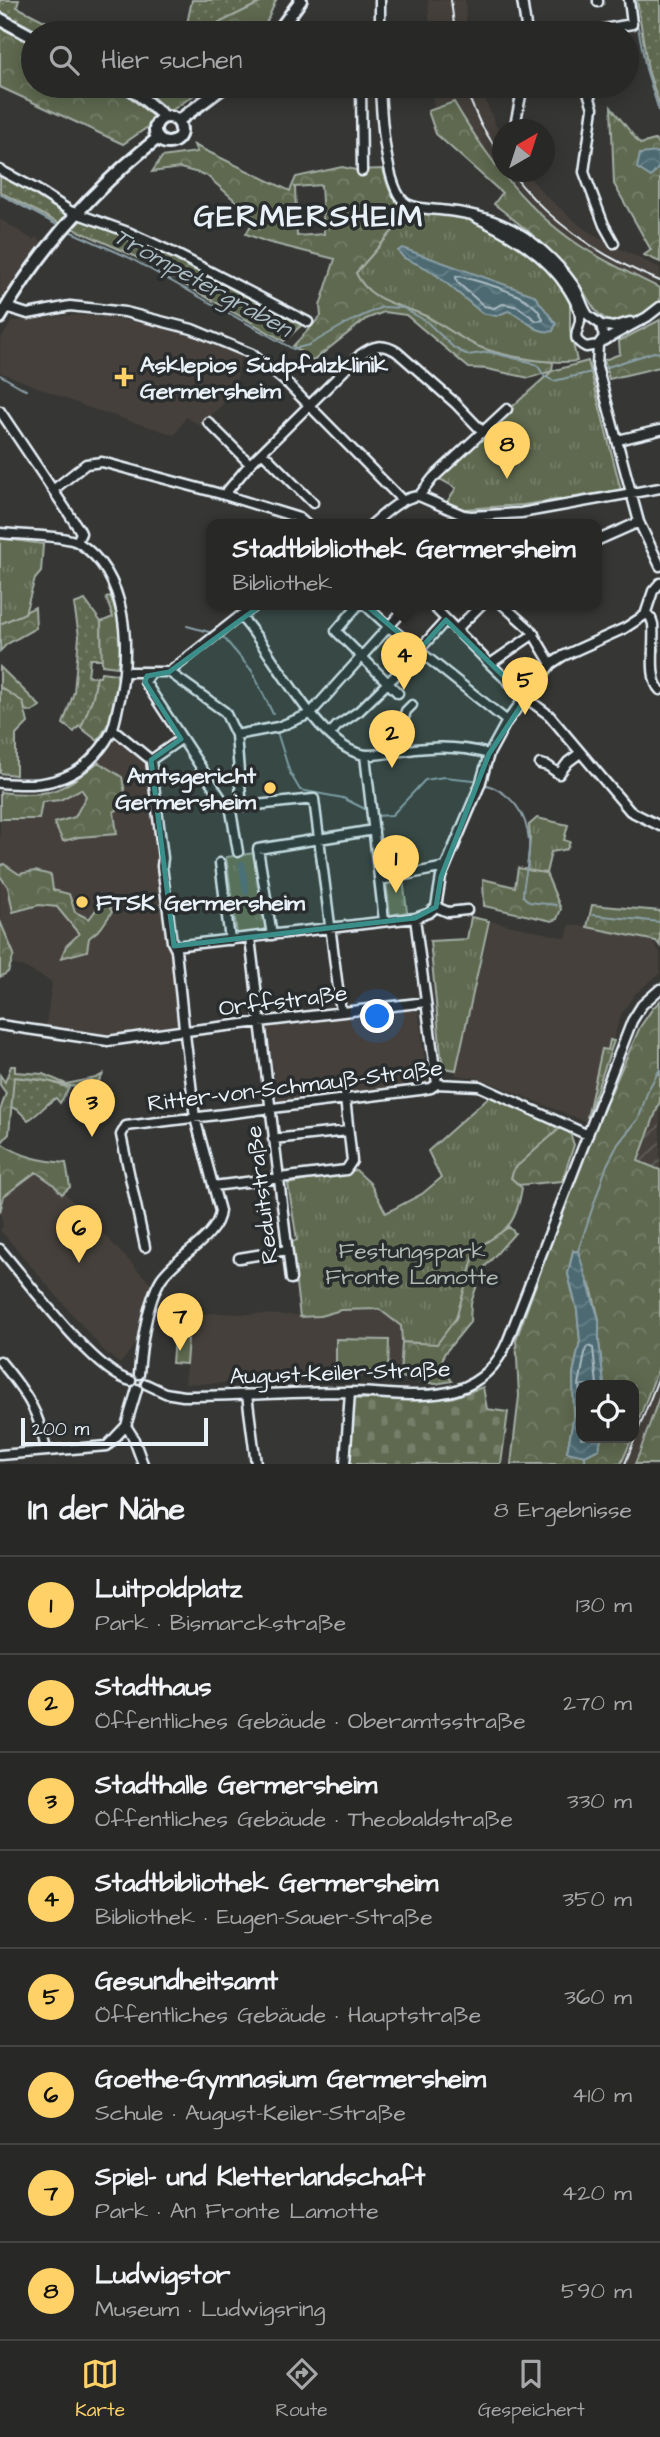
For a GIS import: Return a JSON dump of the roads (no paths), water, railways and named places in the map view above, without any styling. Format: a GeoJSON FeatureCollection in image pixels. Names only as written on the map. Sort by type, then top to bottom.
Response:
{"type":"FeatureCollection","features":[{"type":"Feature","properties":{"kind":"main road"},"geometry":{"type":"LineString","coordinates":[[286,21],[302,0]]}},
{"type":"Feature","properties":{"kind":"main road"},"geometry":{"type":"LineString","coordinates":[[0,19],[21,30]]}},
{"type":"Feature","properties":{"kind":"main road"},"geometry":{"type":"LineString","coordinates":[[141,98],[165,117]]}},
{"type":"Feature","properties":{"kind":"main road"},"geometry":{"type":"LineString","coordinates":[[178,121],[209,98]]}},
{"type":"Feature","properties":{"kind":"main road"},"geometry":{"type":"LineString","coordinates":[[0,318],[26,275],[58,235],[156,132],[159,120],[171,116],[178,121],[181,133],[177,140],[169,143],[156,132],[150,106]]}},
{"type":"Feature","properties":{"kind":"street"},"geometry":{"type":"LineString","coordinates":[[380,0],[380,21]]}},
{"type":"Feature","properties":{"kind":"street"},"geometry":{"type":"LineString","coordinates":[[522,0],[525,21]]}},
{"type":"Feature","properties":{"kind":"street"},"geometry":{"type":"LineString","coordinates":[[629,0],[632,21]]}},
{"type":"Feature","properties":{"kind":"street"},"geometry":{"type":"LineString","coordinates":[[360,98],[362,171]]}},
{"type":"Feature","properties":{"kind":"street"},"geometry":{"type":"LineString","coordinates":[[380,98],[391,181],[399,197],[406,204],[473,215],[500,223],[517,232],[562,270],[589,316],[598,322],[604,333],[597,345],[598,367],[639,522],[660,566]]}},
{"type":"Feature","properties":{"kind":"street"},"geometry":{"type":"LineString","coordinates":[[516,119],[521,98]]}},
{"type":"Feature","properties":{"kind":"street"},"geometry":{"type":"LineString","coordinates":[[590,98],[593,108],[584,172],[614,243]]}},
{"type":"Feature","properties":{"kind":"street"},"geometry":{"type":"LineString","coordinates":[[0,170],[76,214],[128,232],[176,254],[308,322]]}},
{"type":"Feature","properties":{"kind":"street"},"geometry":{"type":"LineString","coordinates":[[473,215],[514,237],[543,258],[570,292],[578,310],[580,324]]}},
{"type":"Feature","properties":{"kind":"street"},"geometry":{"type":"LineString","coordinates":[[6,307],[28,314],[61,307],[93,307],[125,312],[192,329],[252,354],[273,370],[403,500]]}},
{"type":"Feature","properties":{"kind":"street"},"geometry":{"type":"LineString","coordinates":[[647,317],[613,327],[587,320],[580,324],[576,331],[577,339],[582,345],[597,345],[647,317],[660,307]]}},
{"type":"Feature","properties":{"kind":"street"},"geometry":{"type":"LineString","coordinates":[[223,495],[250,464],[360,355],[382,345],[397,352],[428,378],[482,431]]}},
{"type":"Feature","properties":{"kind":"street"},"geometry":{"type":"LineString","coordinates":[[419,496],[422,489],[507,409]]}},
{"type":"Feature","properties":{"kind":"street"},"geometry":{"type":"LineString","coordinates":[[0,411],[79,529],[81,533],[77,542]]}},
{"type":"Feature","properties":{"kind":"street"},"geometry":{"type":"LineString","coordinates":[[208,422],[250,464]]}},
{"type":"Feature","properties":{"kind":"street"},"geometry":{"type":"LineString","coordinates":[[618,440],[660,430]]}},
{"type":"Feature","properties":{"kind":"street"},"geometry":{"type":"LineString","coordinates":[[263,453],[313,503]]}},
{"type":"Feature","properties":{"kind":"street"},"geometry":{"type":"LineString","coordinates":[[53,490],[82,467],[95,461],[223,495],[300,519]]}},
{"type":"Feature","properties":{"kind":"street"},"geometry":{"type":"LineString","coordinates":[[378,519],[403,500],[419,496],[463,515],[483,515],[521,513],[660,488]]}},
{"type":"Feature","properties":{"kind":"street"},"geometry":{"type":"LineString","coordinates":[[602,539],[639,522]]}},
{"type":"Feature","properties":{"kind":"street"},"geometry":{"type":"LineString","coordinates":[[0,533],[77,542],[104,569],[119,598],[124,636],[124,672],[113,729],[96,752],[74,772],[46,784],[0,783]]}},
{"type":"Feature","properties":{"kind":"street"},"geometry":{"type":"LineString","coordinates":[[174,946],[384,922],[429,914],[436,907],[444,867],[480,785],[489,754],[507,721],[551,664],[625,628],[646,613],[653,591],[660,583]]}},
{"type":"Feature","properties":{"kind":"street"},"geometry":{"type":"LineString","coordinates":[[169,672],[248,610]]}},
{"type":"Feature","properties":{"kind":"street"},"geometry":{"type":"LineString","coordinates":[[354,610],[336,631],[398,693]]}},
{"type":"Feature","properties":{"kind":"street"},"geometry":{"type":"LineString","coordinates":[[371,610],[507,721]]}},
{"type":"Feature","properties":{"kind":"street"},"geometry":{"type":"LineString","coordinates":[[236,735],[278,727],[310,714],[404,610]]}},
{"type":"Feature","properties":{"kind":"street"},"geometry":{"type":"LineString","coordinates":[[437,610],[526,698],[550,715],[630,811],[660,826]]}},
{"type":"Feature","properties":{"kind":"street"},"geometry":{"type":"LineString","coordinates":[[456,630],[476,610]]}},
{"type":"Feature","properties":{"kind":"street"},"geometry":{"type":"LineString","coordinates":[[508,610],[534,634],[551,664]]}},
{"type":"Feature","properties":{"kind":"street"},"geometry":{"type":"LineString","coordinates":[[646,613],[653,624],[653,680],[660,690]]}},
{"type":"Feature","properties":{"kind":"street"},"geometry":{"type":"LineString","coordinates":[[240,615],[310,714],[330,734],[361,753],[394,754],[415,749],[465,747],[489,754]]}},
{"type":"Feature","properties":{"kind":"street"},"geometry":{"type":"LineString","coordinates":[[330,734],[359,711],[446,620]]}},
{"type":"Feature","properties":{"kind":"street"},"geometry":{"type":"LineString","coordinates":[[490,664],[534,634]]}},
{"type":"Feature","properties":{"kind":"street"},"geometry":{"type":"LineString","coordinates":[[124,672],[169,672],[225,712],[236,735],[240,803]]}},
{"type":"Feature","properties":{"kind":"street"},"geometry":{"type":"LineString","coordinates":[[152,672],[145,682],[225,803],[240,803],[246,806],[314,799],[341,1012]]}},
{"type":"Feature","properties":{"kind":"street"},"geometry":{"type":"LineString","coordinates":[[394,754],[406,711],[412,705]]}},
{"type":"Feature","properties":{"kind":"street"},"geometry":{"type":"LineString","coordinates":[[113,729],[151,760],[195,1118],[220,1211],[219,1221],[214,1228],[160,1281],[150,1308],[139,1374]]}},
{"type":"Feature","properties":{"kind":"street"},"geometry":{"type":"LineString","coordinates":[[151,760],[181,740]]}},
{"type":"Feature","properties":{"kind":"street"},"geometry":{"type":"LineString","coordinates":[[361,753],[374,830],[384,922]]}},
{"type":"Feature","properties":{"kind":"street"},"geometry":{"type":"LineString","coordinates":[[540,764],[559,774],[568,762],[580,753]]}},
{"type":"Feature","properties":{"kind":"street"},"geometry":{"type":"LineString","coordinates":[[230,805],[238,852]]}},
{"type":"Feature","properties":{"kind":"street"},"geometry":{"type":"LineString","coordinates":[[272,935],[258,849],[374,830]]}},
{"type":"Feature","properties":{"kind":"street"},"geometry":{"type":"LineString","coordinates":[[220,863],[230,940]]}},
{"type":"Feature","properties":{"kind":"street"},"geometry":{"type":"LineString","coordinates":[[380,880],[444,867]]}},
{"type":"Feature","properties":{"kind":"street"},"geometry":{"type":"LineString","coordinates":[[436,907],[448,912],[467,910]]}},
{"type":"Feature","properties":{"kind":"street"},"geometry":{"type":"LineString","coordinates":[[415,918],[437,1084]]}},
{"type":"Feature","properties":{"kind":"street","name":"Reduitstraße"},"geometry":{"type":"LineString","coordinates":[[250,938],[290,1279]]}},
{"type":"Feature","properties":{"kind":"street","name":"August-Keiler-Straße"},"geometry":{"type":"LineString","coordinates":[[146,1384],[177,1395],[247,1395],[445,1392],[475,1382],[492,1368],[508,1340],[632,1021],[642,1005],[660,989]]}},
{"type":"Feature","properties":{"kind":"street","name":"Orffstraße"},"geometry":{"type":"LineString","coordinates":[[0,1025],[108,1041],[426,1002]]}},
{"type":"Feature","properties":{"kind":"street","name":"Ritter-von-Schmauß-Straße"},"geometry":{"type":"LineString","coordinates":[[145,1247],[123,1149],[121,1132],[124,1128],[271,1107],[420,1090],[437,1084],[479,1086],[588,1135]]}},
{"type":"Feature","properties":{"kind":"street"},"geometry":{"type":"LineString","coordinates":[[213,1186],[346,1170],[351,1166],[345,1098]]}},
{"type":"Feature","properties":{"kind":"street"},"geometry":{"type":"LineString","coordinates":[[273,1139],[348,1131]]}},
{"type":"Feature","properties":{"kind":"street"},"geometry":{"type":"LineString","coordinates":[[0,1249],[89,1353],[113,1373],[131,1381]]}},
{"type":"Feature","properties":{"kind":"street"},"geometry":{"type":"LineString","coordinates":[[239,1258],[286,1250]]}},
{"type":"Feature","properties":{"kind":"street"},"geometry":{"type":"LineString","coordinates":[[0,1361],[33,1404],[40,1420],[46,1451]]}},
{"type":"Feature","properties":{"kind":"street"},"geometry":{"type":"LineString","coordinates":[[136,1389],[131,1381],[133,1376],[139,1374]]}},
{"type":"Feature","properties":{"kind":"street"},"geometry":{"type":"LineString","coordinates":[[136,1389],[141,1389],[146,1384],[145,1378],[139,1374]]}},
{"type":"Feature","properties":{"kind":"street"},"geometry":{"type":"LineString","coordinates":[[0,1455],[104,1447],[126,1426],[136,1389]]}},
{"type":"Feature","properties":{"kind":"street"},"geometry":{"type":"LineString","coordinates":[[345,1464],[349,1392]]}},
{"type":"Feature","properties":{"kind":"street"},"geometry":{"type":"LineString","coordinates":[[247,1395],[256,1464]]}},
{"type":"Feature","properties":{"kind":"street"},"geometry":{"type":"LineString","coordinates":[[126,1426],[143,1464]]}},
{"type":"Feature","properties":{"kind":"water"},"geometry":{"type":"Polygon","coordinates":[[[658,152],[660,166],[651,177],[637,168],[640,154],[658,152]]]}},
{"type":"Feature","properties":{"kind":"water"},"geometry":{"type":"Polygon","coordinates":[[[402,248],[534,295],[556,324],[553,331],[535,328],[508,311],[496,316],[482,313],[439,277],[404,258],[398,251],[402,248]]]}},
{"type":"Feature","properties":{"kind":"water"},"geometry":{"type":"Polygon","coordinates":[[[573,1251],[578,1251],[599,1320],[603,1380],[576,1380],[576,1443],[600,1443],[599,1449],[585,1456],[567,1452],[574,1415],[573,1374],[580,1341],[577,1310],[568,1274],[573,1251]]]}},
{"type":"Feature","properties":{"kind":"waterway"},"geometry":{"type":"LineString","coordinates":[[635,0],[637,19]]}},
{"type":"Feature","properties":{"kind":"waterway"},"geometry":{"type":"LineString","coordinates":[[639,32],[646,69],[660,114]]}},
{"type":"Feature","properties":{"kind":"waterway","name":"Trompetergraben"},"geometry":{"type":"LineString","coordinates":[[0,194],[61,227]]}},
{"type":"Feature","properties":{"kind":"waterway","name":"Trompetergraben"},"geometry":{"type":"LineString","coordinates":[[69,231],[128,257],[293,349],[309,345],[382,307],[403,308],[426,321],[454,348],[468,355],[489,352],[530,362],[538,366],[544,376],[554,381],[596,371]]}},
{"type":"Feature","properties":{"kind":"waterway","name":"Trompetergraben"},"geometry":{"type":"LineString","coordinates":[[601,369],[654,352],[660,353]]}},
{"type":"Feature","properties":{"kind":"waterway"},"geometry":{"type":"LineString","coordinates":[[0,375],[26,390]]}},
{"type":"Feature","properties":{"kind":"waterway"},"geometry":{"type":"LineString","coordinates":[[187,626],[209,632]]}},
{"type":"Feature","properties":{"kind":"waterway"},"geometry":{"type":"LineString","coordinates":[[224,638],[252,671],[273,714]]}},
{"type":"Feature","properties":{"kind":"waterway"},"geometry":{"type":"LineString","coordinates":[[277,732],[290,773],[300,790],[343,798],[367,810]]}},
{"type":"Feature","properties":{"kind":"waterway"},"geometry":{"type":"LineString","coordinates":[[376,816],[392,815],[425,780],[444,777],[474,780]]}},
{"type":"Feature","properties":{"kind":"waterway"},"geometry":{"type":"LineString","coordinates":[[485,784],[510,799],[525,822],[529,848],[523,896],[529,902],[556,905]]}},
{"type":"Feature","properties":{"kind":"waterway"},"geometry":{"type":"LineString","coordinates":[[242,864],[246,892]]}},
{"type":"Feature","properties":{"kind":"waterway"},"geometry":{"type":"LineString","coordinates":[[593,915],[660,922]]}},
{"type":"Feature","properties":{"kind":"waterway"},"geometry":{"type":"LineString","coordinates":[[578,1251],[607,1165],[618,1144],[639,1118],[648,1090],[660,1069]]}},
{"type":"Feature","properties":{"kind":"waterway"},"geometry":{"type":"LineString","coordinates":[[585,1456],[585,1464]]}},
{"type":"Feature","properties":{"kind":"railway"},"geometry":{"type":"LineString","coordinates":[[451,0],[454,21]]}},
{"type":"Feature","properties":{"kind":"railway"},"geometry":{"type":"LineString","coordinates":[[469,98],[492,142]]}},
{"type":"Feature","properties":{"kind":"railway"},"geometry":{"type":"LineString","coordinates":[[519,182],[559,223],[578,237],[617,261],[660,281]]}},
{"type":"Feature","properties":{"kind":"railway"},"geometry":{"type":"LineString","coordinates":[[625,1464],[660,1374]]}},
{"type":"Feature","properties":{"kind":"place","name":"Asklepios Südpfalzklinik Germersheim"},"geometry":{"type":"Point","coordinates":[124,377]}},
{"type":"Feature","properties":{"kind":"place","name":"Ludwigstor"},"geometry":{"type":"Point","coordinates":[507,479]}},
{"type":"Feature","properties":{"kind":"place","name":"Stadtbibliothek Germersheim"},"geometry":{"type":"Point","coordinates":[404,690]}},
{"type":"Feature","properties":{"kind":"place","name":"Gesundheitsamt"},"geometry":{"type":"Point","coordinates":[525,715]}},
{"type":"Feature","properties":{"kind":"place","name":"Stadthaus"},"geometry":{"type":"Point","coordinates":[392,768]}},
{"type":"Feature","properties":{"kind":"place","name":"Amtsgericht Germersheim"},"geometry":{"type":"Point","coordinates":[270,788]}},
{"type":"Feature","properties":{"kind":"place","name":"Luitpoldplatz"},"geometry":{"type":"Point","coordinates":[396,893]}},
{"type":"Feature","properties":{"kind":"place","name":"FTSK Germersheim"},"geometry":{"type":"Point","coordinates":[82,902]}},
{"type":"Feature","properties":{"kind":"place","name":"Stadthalle Germersheim"},"geometry":{"type":"Point","coordinates":[92,1137]}},
{"type":"Feature","properties":{"kind":"place","name":"Goethe-Gymnasium Germersheim"},"geometry":{"type":"Point","coordinates":[79,1263]}},
{"type":"Feature","properties":{"kind":"place","name":"Spiel- und Kletterlandschaft"},"geometry":{"type":"Point","coordinates":[180,1351]}},
{"type":"Feature","properties":{"kind":"district","name":"GERMERSHEIM"},"geometry":{"type":"Point","coordinates":[309,216]}},
{"type":"Feature","properties":{"kind":"park label","name":"Festungspark Fronte Lamotte"},"geometry":{"type":"Point","coordinates":[412,1263]}}]}
